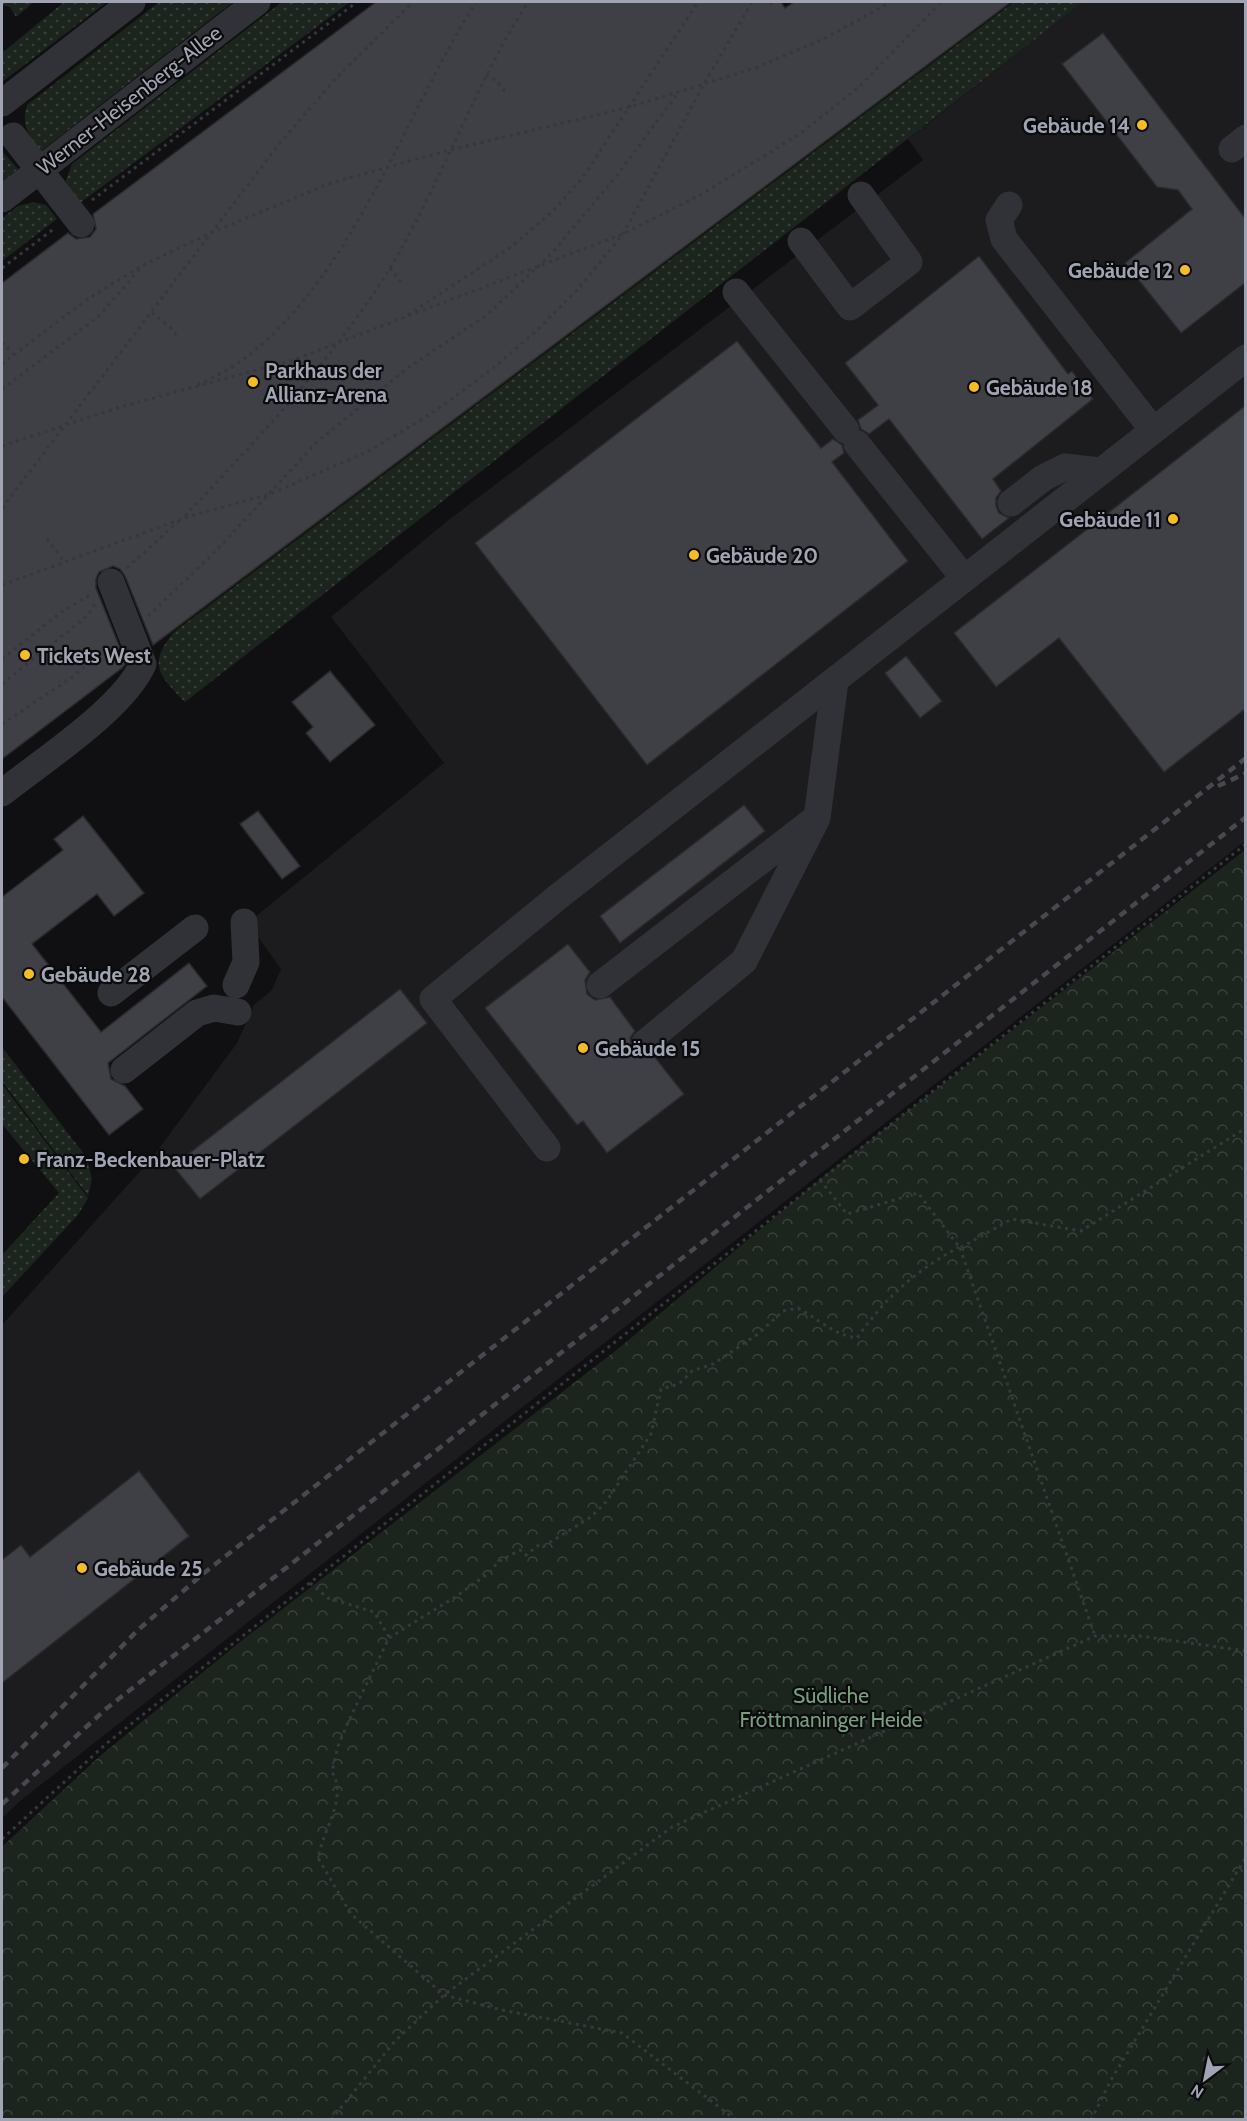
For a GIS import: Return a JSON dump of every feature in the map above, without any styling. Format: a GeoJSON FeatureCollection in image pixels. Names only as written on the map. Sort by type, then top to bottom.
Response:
{"type":"FeatureCollection","features":[{"type":"Feature","properties":{"kind":"street"},"geometry":{"type":"LineString","coordinates":[[2,103],[132,2]]}},
{"type":"Feature","properties":{"kind":"street","name":"Werner-Heisenberg-Allee"},"geometry":{"type":"LineString","coordinates":[[2,199],[257,2]]}},
{"type":"Feature","properties":{"kind":"street"},"geometry":{"type":"LineString","coordinates":[[7,128],[75,218]]}},
{"type":"Feature","properties":{"kind":"street"},"geometry":{"type":"LineString","coordinates":[[801,241],[850,307],[909,262],[861,195]]}},
{"type":"Feature","properties":{"kind":"street"},"geometry":{"type":"LineString","coordinates":[[1009,205],[999,220],[1004,239],[1153,430]]}},
{"type":"Feature","properties":{"kind":"street"},"geometry":{"type":"LineString","coordinates":[[736,292],[964,578]]}},
{"type":"Feature","properties":{"kind":"street"},"geometry":{"type":"LineString","coordinates":[[547,1148],[433,999],[559,896],[1245,358]]}},
{"type":"Feature","properties":{"kind":"street"},"geometry":{"type":"LineString","coordinates":[[1011,503],[1043,478],[1065,467],[1100,471]]}},
{"type":"Feature","properties":{"kind":"street"},"geometry":{"type":"LineString","coordinates":[[2,793],[128,691],[143,664],[111,582]]}},
{"type":"Feature","properties":{"kind":"street"},"geometry":{"type":"LineString","coordinates":[[645,1043],[744,961],[817,818],[825,742],[835,681]]}},
{"type":"Feature","properties":{"kind":"street"},"geometry":{"type":"LineString","coordinates":[[600,985],[817,818]]}},
{"type":"Feature","properties":{"kind":"street"},"geometry":{"type":"LineString","coordinates":[[124,1070],[197,1013],[237,998],[246,962],[244,922]]}},
{"type":"Feature","properties":{"kind":"street"},"geometry":{"type":"LineString","coordinates":[[111,993],[195,928]]}},
{"type":"Feature","properties":{"kind":"path"},"geometry":{"type":"LineString","coordinates":[[2,268],[75,218],[357,2]]}},
{"type":"Feature","properties":{"kind":"path"},"geometry":{"type":"LineString","coordinates":[[2,508],[279,144],[337,77],[413,2]]}},
{"type":"Feature","properties":{"kind":"path"},"geometry":{"type":"LineString","coordinates":[[191,389],[234,365],[294,311],[339,254],[476,2]]}},
{"type":"Feature","properties":{"kind":"path"},"geometry":{"type":"LineString","coordinates":[[2,659],[60,613],[111,582],[184,518],[251,445],[336,345],[390,268],[502,41],[528,2]]}},
{"type":"Feature","properties":{"kind":"path"},"geometry":{"type":"LineString","coordinates":[[402,320],[511,248],[553,211],[583,177],[698,2]]}},
{"type":"Feature","properties":{"kind":"path"},"geometry":{"type":"LineString","coordinates":[[2,585],[63,560],[184,518],[270,494],[371,450],[444,404],[535,332],[578,289],[623,234],[705,82],[752,2]]}},
{"type":"Feature","properties":{"kind":"path"},"geometry":{"type":"LineString","coordinates":[[770,2],[774,8]]}},
{"type":"Feature","properties":{"kind":"path"},"geometry":{"type":"LineString","coordinates":[[2,364],[86,300],[143,265],[210,233],[331,183],[450,150],[630,107],[758,67],[825,38],[891,2]]}},
{"type":"Feature","properties":{"kind":"path"},"geometry":{"type":"LineString","coordinates":[[2,446],[64,425],[293,360],[623,234],[702,194],[800,134],[861,85],[940,2]]}},
{"type":"Feature","properties":{"kind":"path"},"geometry":{"type":"LineString","coordinates":[[486,75],[497,81],[506,93]]}},
{"type":"Feature","properties":{"kind":"path"},"geometry":{"type":"LineString","coordinates":[[2,724],[71,678],[130,632],[212,555],[270,494],[298,460],[334,427],[410,367],[487,315],[553,252],[618,174],[679,92]]}},
{"type":"Feature","properties":{"kind":"path"},"geometry":{"type":"LineString","coordinates":[[2,389],[98,317],[143,265]]}},
{"type":"Feature","properties":{"kind":"path"},"geometry":{"type":"LineString","coordinates":[[390,268],[403,285]]}},
{"type":"Feature","properties":{"kind":"path"},"geometry":{"type":"LineString","coordinates":[[152,312],[171,328],[179,339]]}},
{"type":"Feature","properties":{"kind":"path"},"geometry":{"type":"LineString","coordinates":[[2,342],[14,355]]}},
{"type":"Feature","properties":{"kind":"path"},"geometry":{"type":"LineString","coordinates":[[47,539],[63,560]]}},
{"type":"Feature","properties":{"kind":"path"},"geometry":{"type":"LineString","coordinates":[[2,684],[87,616],[111,582]]}},
{"type":"Feature","properties":{"kind":"path"},"geometry":{"type":"LineString","coordinates":[[2,1839],[107,1743],[1245,844]]}},
{"type":"Feature","properties":{"kind":"path"},"geometry":{"type":"LineString","coordinates":[[736,2120],[622,2033],[502,2010],[444,1995],[351,1914],[318,1858],[322,1839],[339,1792],[338,1781],[332,1772],[338,1746],[389,1638],[455,1597],[489,1573],[498,1562],[520,1550],[526,1554],[540,1544],[543,1546],[591,1517],[606,1502],[651,1434],[661,1389],[679,1384],[692,1371],[713,1364],[758,1334],[783,1311],[798,1308],[821,1320],[842,1336],[857,1338],[896,1289],[910,1282],[923,1267],[959,1247],[1012,1219],[1081,1231],[1245,1128]]}},
{"type":"Feature","properties":{"kind":"path"},"geometry":{"type":"LineString","coordinates":[[820,1180],[847,1214],[918,1193],[959,1247],[1095,1636]]}},
{"type":"Feature","properties":{"kind":"path"},"geometry":{"type":"LineString","coordinates":[[310,1583],[328,1598],[374,1612],[389,1638]]}},
{"type":"Feature","properties":{"kind":"path"},"geometry":{"type":"LineString","coordinates":[[331,2120],[395,2042],[444,1995],[672,1827],[1095,1636],[1140,1636],[1245,1651]]}},
{"type":"Feature","properties":{"kind":"path"},"geometry":{"type":"LineString","coordinates":[[1091,2120],[1111,2080],[1245,1857]]}},
{"type":"Feature","properties":{"kind":"shaded area"},"geometry":{"type":"Polygon","coordinates":[[[1083,2],[1245,2],[1245,841],[20,1801],[2,1818],[2,1325],[152,1158],[237,1043],[254,1005],[272,990],[281,969],[248,923],[444,763],[331,617],[446,522],[923,160],[908,139],[1083,2]]]}},
{"type":"Feature","properties":{"kind":"green space"},"geometry":{"type":"Polygon","coordinates":[[[2,2],[34,2],[16,17],[10,7],[2,5],[2,2]]]}},
{"type":"Feature","properties":{"kind":"green space"},"geometry":{"type":"Polygon","coordinates":[[[64,2],[107,2],[2,82],[2,53],[64,2]]]}},
{"type":"Feature","properties":{"kind":"green space"},"geometry":{"type":"Polygon","coordinates":[[[159,2],[233,2],[41,151],[25,124],[27,105],[159,2]]]}},
{"type":"Feature","properties":{"kind":"green space"},"geometry":{"type":"Polygon","coordinates":[[[282,2],[350,2],[80,203],[65,183],[72,164],[282,2]]]}},
{"type":"Feature","properties":{"kind":"green space"},"geometry":{"type":"Polygon","coordinates":[[[1014,2],[1083,2],[185,702],[163,677],[159,662],[161,653],[174,632],[1014,2]]]}},
{"type":"Feature","properties":{"kind":"green space"},"geometry":{"type":"Polygon","coordinates":[[[2,151],[18,169],[2,182],[2,151]]]}},
{"type":"Feature","properties":{"kind":"green space"},"geometry":{"type":"Polygon","coordinates":[[[33,202],[46,205],[57,219],[2,261],[2,218],[18,206],[33,202]]]}},
{"type":"Feature","properties":{"kind":"green space","name":"Südliche Fröttmaninger Heide"},"geometry":{"type":"Polygon","coordinates":[[[1245,850],[1245,2119],[2,2119],[2,1847],[100,1756],[240,1642],[619,1348],[824,1176],[1245,850]]]}},
{"type":"Feature","properties":{"kind":"green space"},"geometry":{"type":"Polygon","coordinates":[[[2,1047],[87,1158],[92,1179],[88,1196],[2,1081],[2,1047]]]}},
{"type":"Feature","properties":{"kind":"green space"},"geometry":{"type":"Polygon","coordinates":[[[2,1084],[88,1198],[78,1215],[2,1297],[2,1255],[59,1193],[2,1124],[2,1084]]]}},
{"type":"Feature","properties":{"kind":"building","name":"Parkhaus der Allianz-Arena"},"geometry":{"type":"Polygon","coordinates":[[[376,2],[781,2],[785,8],[794,2],[1011,2],[153,645],[120,569],[113,566],[99,572],[96,588],[126,663],[2,759],[2,283],[68,233],[76,239],[90,237],[96,229],[93,214],[376,2]]]}},
{"type":"Feature","properties":{"kind":"building","name":"Gebäude 14"},"geometry":{"type":"Polygon","coordinates":[[[1103,33],[1245,218],[1245,283],[1181,333],[1125,263],[1192,209],[1178,190],[1157,187],[1062,64],[1103,33]]]}},
{"type":"Feature","properties":{"kind":"building","name":"Gebäude 18"},"geometry":{"type":"Polygon","coordinates":[[[979,256],[1068,374],[1072,371],[1093,399],[993,479],[1001,491],[996,498],[996,506],[999,513],[1009,518],[982,539],[889,419],[869,434],[861,429],[858,420],[878,405],[845,363],[979,256]]]}},
{"type":"Feature","properties":{"kind":"building","name":"Gebäude 20"},"geometry":{"type":"Polygon","coordinates":[[[737,341],[821,448],[833,439],[842,445],[844,453],[832,462],[908,561],[647,765],[475,543],[737,341]]]}},
{"type":"Feature","properties":{"kind":"building","name":"Gebäude 11"},"geometry":{"type":"Polygon","coordinates":[[[1245,406],[1245,709],[1164,772],[1059,638],[996,687],[954,633],[1245,406]]]}},
{"type":"Feature","properties":{"kind":"building"},"geometry":{"type":"Polygon","coordinates":[[[906,656],[942,701],[920,718],[885,673],[906,656]]]}},
{"type":"Feature","properties":{"kind":"building"},"geometry":{"type":"Polygon","coordinates":[[[330,671],[375,725],[330,762],[306,733],[313,727],[292,702],[330,671]]]}},
{"type":"Feature","properties":{"kind":"building"},"geometry":{"type":"Polygon","coordinates":[[[744,805],[765,831],[620,943],[600,916],[744,805]]]}},
{"type":"Feature","properties":{"kind":"building"},"geometry":{"type":"Polygon","coordinates":[[[258,811],[300,866],[282,879],[240,824],[258,811]]]}},
{"type":"Feature","properties":{"kind":"building","name":"Gebäude 28"},"geometry":{"type":"Polygon","coordinates":[[[83,816],[144,893],[114,916],[97,894],[32,944],[101,1032],[189,963],[207,986],[108,1063],[111,1079],[125,1086],[143,1109],[109,1135],[2,997],[2,897],[63,850],[54,839],[83,816]]]}},
{"type":"Feature","properties":{"kind":"building","name":"Gebäude 15"},"geometry":{"type":"Polygon","coordinates":[[[568,944],[590,972],[585,980],[587,994],[595,1000],[610,997],[635,1031],[630,1038],[633,1053],[640,1058],[654,1056],[684,1094],[607,1153],[583,1121],[577,1125],[485,1008],[568,944]]]}},
{"type":"Feature","properties":{"kind":"building"},"geometry":{"type":"Polygon","coordinates":[[[400,989],[427,1023],[200,1199],[173,1166],[400,989]]]}},
{"type":"Feature","properties":{"kind":"building","name":"Gebäude 25"},"geometry":{"type":"Polygon","coordinates":[[[139,1471],[189,1536],[2,1683],[2,1560],[21,1545],[30,1557],[139,1471]]]}},
{"type":"Feature","properties":{"kind":"railway"},"geometry":{"type":"LineString","coordinates":[[2,1768],[138,1630],[204,1573],[1246,758]]}},
{"type":"Feature","properties":{"kind":"railway"},"geometry":{"type":"LineString","coordinates":[[1218,786],[1246,773]]}},
{"type":"Feature","properties":{"kind":"railway"},"geometry":{"type":"LineString","coordinates":[[2,1804],[107,1708],[1246,817]]}},
{"type":"Feature","properties":{"kind":"place","name":"Gebäude 14"},"geometry":{"type":"Point","coordinates":[1142,125]}},
{"type":"Feature","properties":{"kind":"place","name":"Gebäude 12"},"geometry":{"type":"Point","coordinates":[1185,270]}},
{"type":"Feature","properties":{"kind":"place","name":"Parkhaus der Allianz-Arena"},"geometry":{"type":"Point","coordinates":[253,382]}},
{"type":"Feature","properties":{"kind":"place","name":"Gebäude 18"},"geometry":{"type":"Point","coordinates":[974,387]}},
{"type":"Feature","properties":{"kind":"place","name":"Gebäude 11"},"geometry":{"type":"Point","coordinates":[1173,519]}},
{"type":"Feature","properties":{"kind":"place","name":"Gebäude 20"},"geometry":{"type":"Point","coordinates":[694,555]}},
{"type":"Feature","properties":{"kind":"place","name":"Tickets West"},"geometry":{"type":"Point","coordinates":[25,655]}},
{"type":"Feature","properties":{"kind":"place","name":"Gebäude 28"},"geometry":{"type":"Point","coordinates":[29,974]}},
{"type":"Feature","properties":{"kind":"place","name":"Gebäude 15"},"geometry":{"type":"Point","coordinates":[583,1048]}},
{"type":"Feature","properties":{"kind":"place","name":"Franz-Beckenbauer-Platz"},"geometry":{"type":"Point","coordinates":[24,1159]}},
{"type":"Feature","properties":{"kind":"place","name":"Gebäude 25"},"geometry":{"type":"Point","coordinates":[82,1568]}}]}
